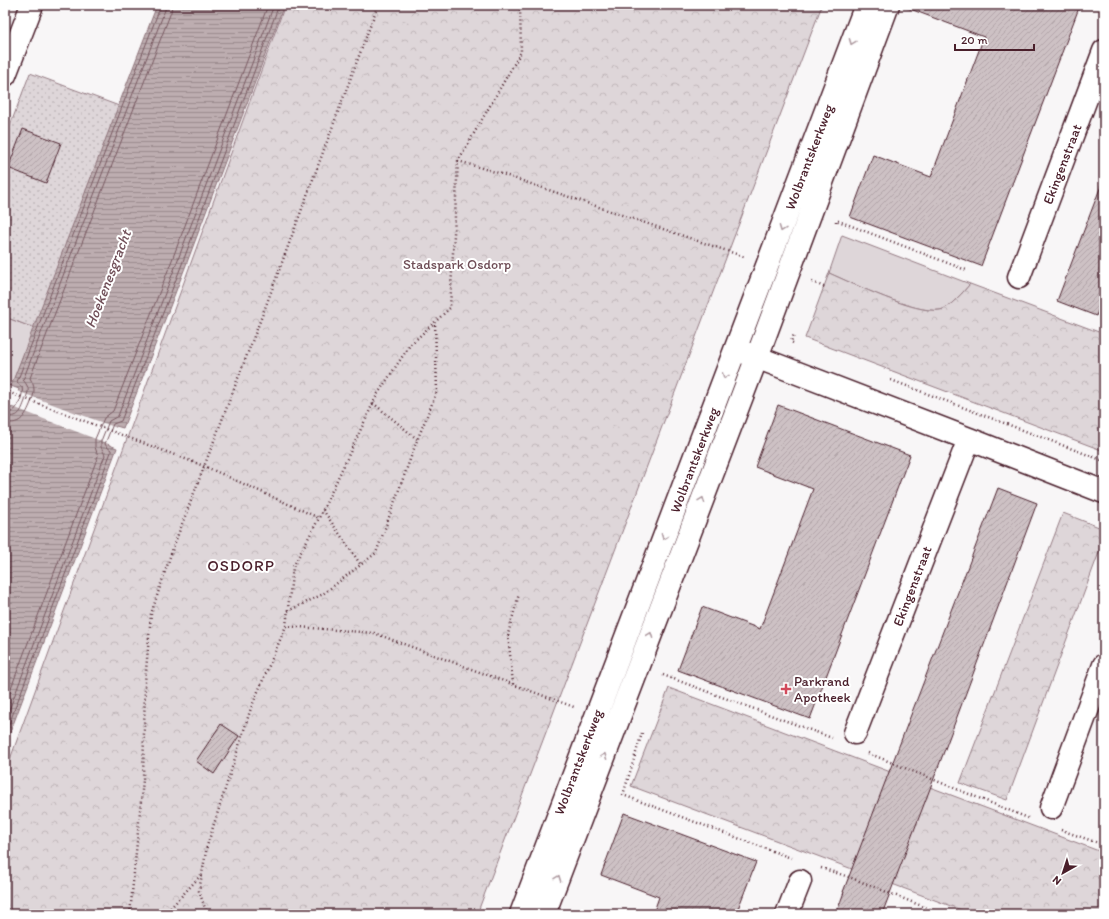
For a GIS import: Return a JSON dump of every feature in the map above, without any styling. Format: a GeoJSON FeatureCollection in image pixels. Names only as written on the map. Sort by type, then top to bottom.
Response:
{"type":"FeatureCollection","features":[{"type":"Feature","properties":{"kind":"street"},"geometry":{"type":"LineString","coordinates":[[5,75],[13,28],[32,5]]}},
{"type":"Feature","properties":{"kind":"street","name":"Wolbrantskerkweg"},"geometry":{"type":"LineString","coordinates":[[522,914],[596,715],[866,5]]}},
{"type":"Feature","properties":{"kind":"street","name":"Wolbrantskerkweg"},"geometry":{"type":"LineString","coordinates":[[544,914],[757,357],[888,5]]}},
{"type":"Feature","properties":{"kind":"street","name":"Ekingenstraat"},"geometry":{"type":"LineString","coordinates":[[1019,277],[1104,51]]}},
{"type":"Feature","properties":{"kind":"street"},"geometry":{"type":"LineString","coordinates":[[736,349],[1104,492]]}},
{"type":"Feature","properties":{"kind":"street","name":"Ekingenstraat"},"geometry":{"type":"LineString","coordinates":[[855,733],[970,439]]}},
{"type":"Feature","properties":{"kind":"street"},"geometry":{"type":"LineString","coordinates":[[1051,808],[1104,665]]}},
{"type":"Feature","properties":{"kind":"street"},"geometry":{"type":"LineString","coordinates":[[788,914],[800,881]]}},
{"type":"Feature","properties":{"kind":"path"},"geometry":{"type":"LineString","coordinates":[[130,914],[143,780],[145,682],[151,614],[174,545],[263,315],[378,5]]}},
{"type":"Feature","properties":{"kind":"path"},"geometry":{"type":"LineString","coordinates":[[207,914],[199,891],[207,846],[251,708],[286,626],[293,567],[323,510],[377,394],[410,345],[450,308],[458,161],[521,52],[520,5]]}},
{"type":"Feature","properties":{"kind":"path"},"geometry":{"type":"LineString","coordinates":[[458,161],[510,177],[768,265]]}},
{"type":"Feature","properties":{"kind":"path"},"geometry":{"type":"LineString","coordinates":[[834,227],[836,220],[966,270]]}},
{"type":"Feature","properties":{"kind":"path"},"geometry":{"type":"LineString","coordinates":[[788,272],[824,287]]}},
{"type":"Feature","properties":{"kind":"path"},"geometry":{"type":"LineString","coordinates":[[810,289],[815,275]]}},
{"type":"Feature","properties":{"kind":"path"},"geometry":{"type":"LineString","coordinates":[[288,611],[323,594],[376,554],[417,439],[436,391],[434,322]]}},
{"type":"Feature","properties":{"kind":"path"},"geometry":{"type":"LineString","coordinates":[[796,329],[791,342],[799,345]]}},
{"type":"Feature","properties":{"kind":"path"},"geometry":{"type":"LineString","coordinates":[[888,379],[1104,461]]}},
{"type":"Feature","properties":{"kind":"path"},"geometry":{"type":"LineString","coordinates":[[5,391],[204,466],[319,518]]}},
{"type":"Feature","properties":{"kind":"path"},"geometry":{"type":"LineString","coordinates":[[373,403],[417,439]]}},
{"type":"Feature","properties":{"kind":"path"},"geometry":{"type":"LineString","coordinates":[[323,510],[361,565]]}},
{"type":"Feature","properties":{"kind":"path"},"geometry":{"type":"LineString","coordinates":[[513,684],[508,634],[519,594]]}},
{"type":"Feature","properties":{"kind":"path"},"geometry":{"type":"LineString","coordinates":[[286,626],[374,633],[596,715]]}},
{"type":"Feature","properties":{"kind":"path"},"geometry":{"type":"LineString","coordinates":[[642,732],[623,795],[791,858]]}},
{"type":"Feature","properties":{"kind":"path"},"geometry":{"type":"LineString","coordinates":[[820,868],[849,877],[942,914]]}},
{"type":"Feature","properties":{"kind":"path"},"geometry":{"type":"LineString","coordinates":[[165,914],[202,874]]}},
{"type":"Feature","properties":{"kind":"green space","name":"Stadspark Osdorp"},"geometry":{"type":"Polygon","coordinates":[[[285,5],[822,5],[477,914],[5,914],[5,773],[285,5]]]}},
{"type":"Feature","properties":{"kind":"green space"},"geometry":{"type":"Polygon","coordinates":[[[30,73],[119,106],[34,328],[5,317],[5,139],[30,73]]]}},
{"type":"Feature","properties":{"kind":"green space"},"geometry":{"type":"Polygon","coordinates":[[[842,235],[970,284],[952,303],[940,310],[929,310],[916,307],[884,297],[829,273],[842,235]]]}},
{"type":"Feature","properties":{"kind":"green space"},"geometry":{"type":"Polygon","coordinates":[[[829,273],[900,303],[929,310],[944,309],[970,284],[1104,334],[1104,451],[805,338],[829,273]]]}},
{"type":"Feature","properties":{"kind":"green space"},"geometry":{"type":"Polygon","coordinates":[[[5,317],[34,328],[11,386],[5,384],[5,317]]]}},
{"type":"Feature","properties":{"kind":"green space"},"geometry":{"type":"Polygon","coordinates":[[[1063,513],[1104,529],[1104,539],[1007,800],[960,783],[1063,513]]]}},
{"type":"Feature","properties":{"kind":"green space"},"geometry":{"type":"Polygon","coordinates":[[[669,688],[1104,853],[1104,914],[972,914],[631,786],[669,688]]]}},
{"type":"Feature","properties":{"kind":"water","name":"Hoekenesgracht"},"geometry":{"type":"Polygon","coordinates":[[[157,5],[284,5],[123,428],[116,426],[110,444],[108,444],[117,448],[5,746],[5,406],[12,408],[19,389],[11,386],[157,5]]]}},
{"type":"Feature","properties":{"kind":"pier"},"geometry":{"type":"Polygon","coordinates":[[[17,391],[117,428],[112,444],[119,448],[5,404],[11,406],[17,391]]]}},
{"type":"Feature","properties":{"kind":"building"},"geometry":{"type":"Polygon","coordinates":[[[906,5],[1080,5],[981,266],[850,217],[873,155],[931,177],[984,37],[905,7],[906,5]]]}},
{"type":"Feature","properties":{"kind":"building"},"geometry":{"type":"Polygon","coordinates":[[[23,129],[61,143],[46,183],[8,168],[23,129]]]}},
{"type":"Feature","properties":{"kind":"building"},"geometry":{"type":"Polygon","coordinates":[[[1102,183],[1104,183],[1104,296],[1096,316],[1057,301],[1102,183]]]}},
{"type":"Feature","properties":{"kind":"building"},"geometry":{"type":"Polygon","coordinates":[[[778,405],[910,455],[810,719],[678,670],[702,607],[760,629],[813,489],[755,467],[778,405]]]}},
{"type":"Feature","properties":{"kind":"building"},"geometry":{"type":"Polygon","coordinates":[[[998,488],[1037,503],[936,773],[882,914],[836,914],[843,892],[998,488]]]}},
{"type":"Feature","properties":{"kind":"building"},"geometry":{"type":"Polygon","coordinates":[[[221,724],[239,736],[214,774],[196,761],[221,724]]]}},
{"type":"Feature","properties":{"kind":"building"},"geometry":{"type":"Polygon","coordinates":[[[624,813],[756,862],[736,914],[653,914],[659,897],[601,875],[624,813]]]}},
{"type":"Feature","properties":{"kind":"place","name":"Parkrand Apotheek"},"geometry":{"type":"Point","coordinates":[786,689]}},
{"type":"Feature","properties":{"kind":"district","name":"OSDORP"},"geometry":{"type":"Point","coordinates":[241,565]}}]}
